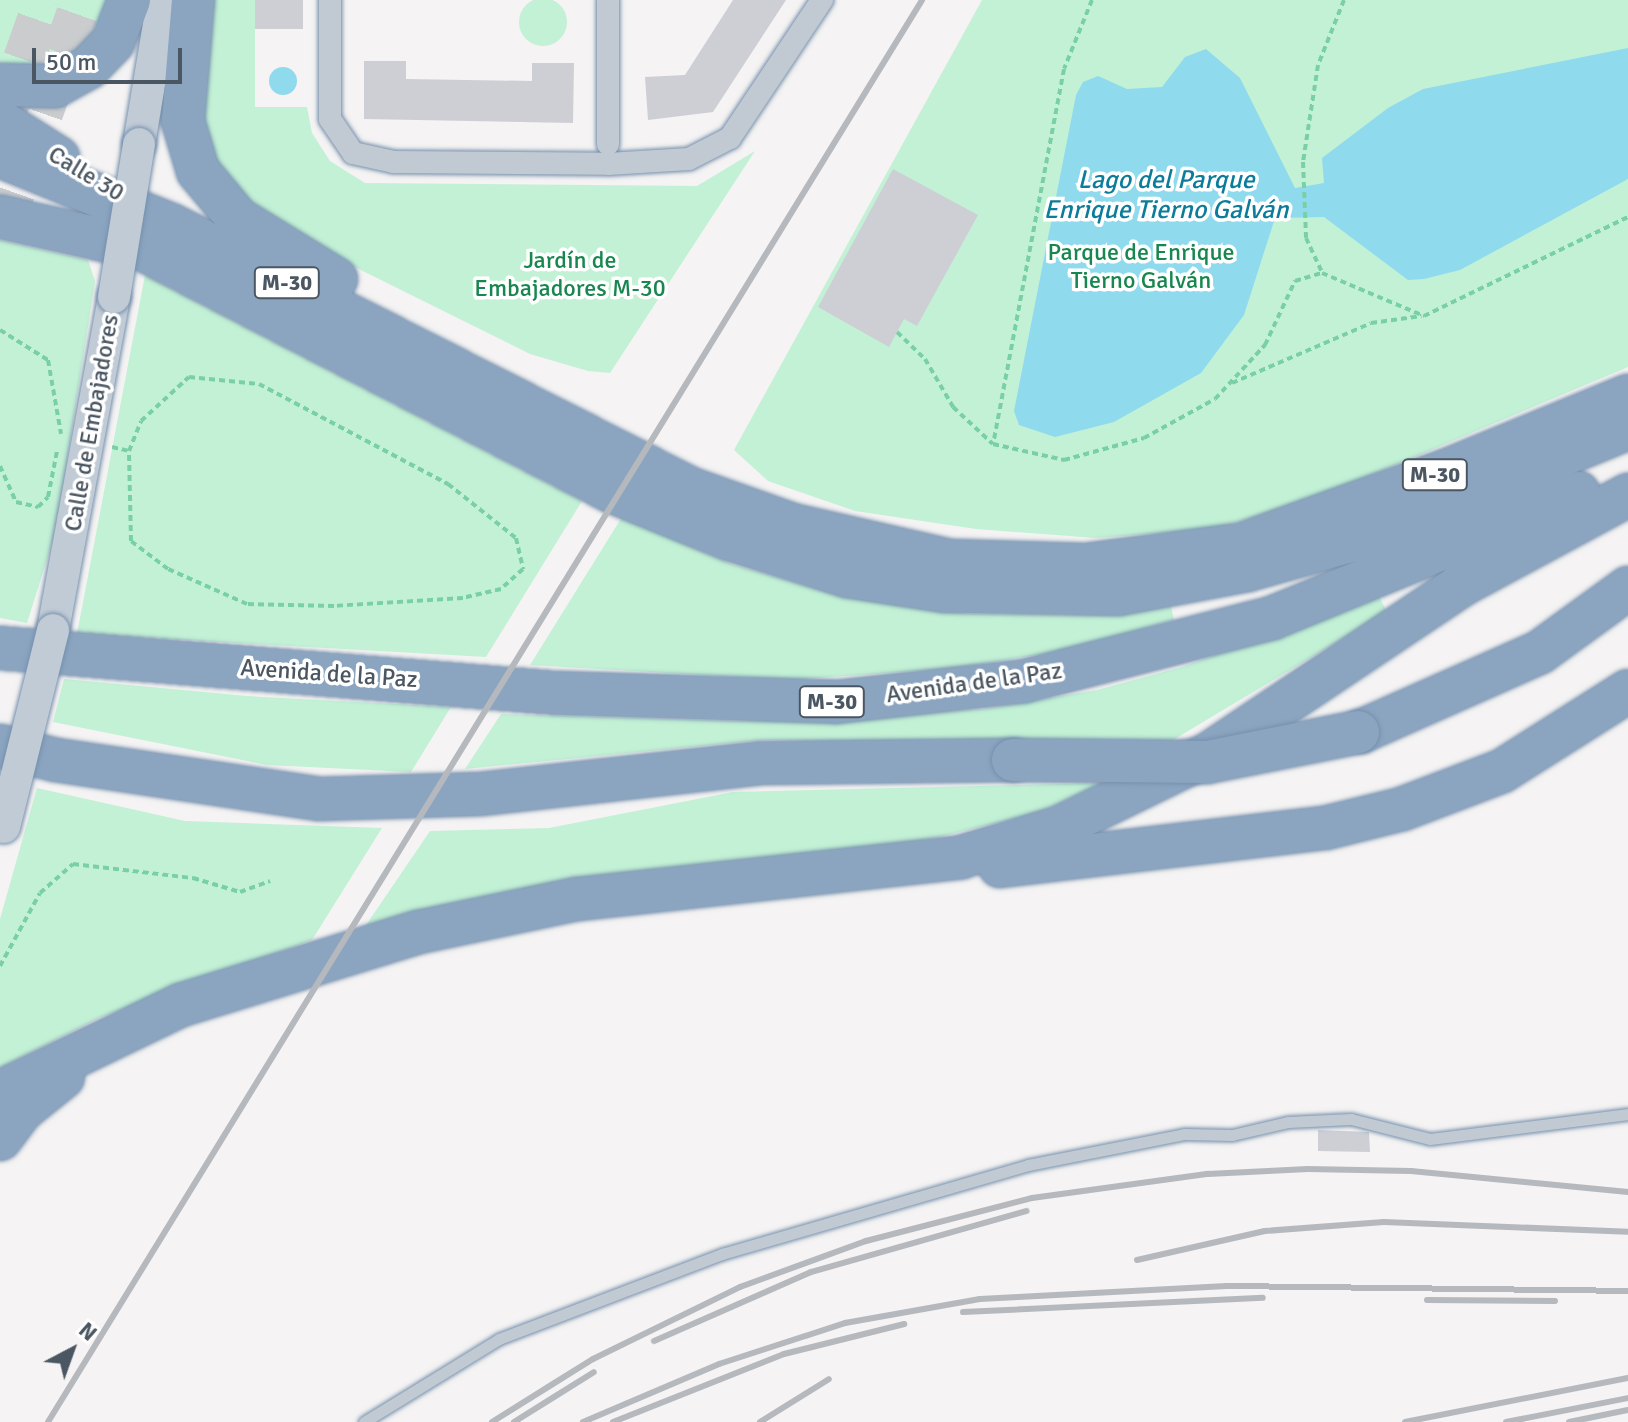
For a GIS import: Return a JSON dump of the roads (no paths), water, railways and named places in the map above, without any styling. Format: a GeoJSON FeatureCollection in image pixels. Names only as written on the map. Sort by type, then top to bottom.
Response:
{"type":"FeatureCollection","features":[{"type":"Feature","properties":{"kind":"highway"},"geometry":{"type":"LineString","coordinates":[[0,85],[55,86],[89,67],[113,42],[129,0]]}},
{"type":"Feature","properties":{"kind":"highway"},"geometry":{"type":"LineString","coordinates":[[193,0],[183,121],[198,171],[238,219],[330,275],[401,340]]}},
{"type":"Feature","properties":{"kind":"highway","name":"Calle 30"},"geometry":{"type":"LineString","coordinates":[[0,121],[173,226]]}},
{"type":"Feature","properties":{"kind":"highway"},"geometry":{"type":"LineString","coordinates":[[0,156],[173,226]]}},
{"type":"Feature","properties":{"kind":"highway"},"geometry":{"type":"LineString","coordinates":[[0,217],[140,248],[611,491],[729,539],[847,576],[945,591],[1118,594],[1247,570],[1354,540],[1628,428]]}},
{"type":"Feature","properties":{"kind":"highway","name":"M-30"},"geometry":{"type":"LineString","coordinates":[[173,226],[691,489],[874,547],[1025,566],[1165,558],[1240,545],[1628,396]]}},
{"type":"Feature","properties":{"kind":"highway","name":"Avenida de la Paz"},"geometry":{"type":"LineString","coordinates":[[0,648],[556,693],[836,702],[1025,681],[1272,618],[1628,472]]}},
{"type":"Feature","properties":{"kind":"highway"},"geometry":{"type":"LineString","coordinates":[[0,1092],[122,1030],[207,996],[419,932],[577,899],[961,857],[1058,828],[1209,754],[1461,585],[1628,495]]}},
{"type":"Feature","properties":{"kind":"highway"},"geometry":{"type":"LineString","coordinates":[[1360,731],[1540,652],[1628,588]]}},
{"type":"Feature","properties":{"kind":"highway"},"geometry":{"type":"LineString","coordinates":[[0,746],[235,789],[319,799],[465,794],[760,763],[1013,760],[1207,762],[1360,731],[1477,697],[1628,624]]}},
{"type":"Feature","properties":{"kind":"highway"},"geometry":{"type":"LineString","coordinates":[[577,899],[687,901],[1325,828],[1402,809],[1502,771],[1628,691]]}},
{"type":"Feature","properties":{"kind":"highway"},"geometry":{"type":"LineString","coordinates":[[0,718],[235,789]]}},
{"type":"Feature","properties":{"kind":"highway"},"geometry":{"type":"LineString","coordinates":[[0,1139],[23,1109],[99,1056],[122,1030]]}},
{"type":"Feature","properties":{"kind":"main road","name":"Calle de Embajadores"},"geometry":{"type":"LineString","coordinates":[[2,834],[53,630],[114,297],[163,0]]}},
{"type":"Feature","properties":{"kind":"street"},"geometry":{"type":"LineString","coordinates":[[330,0],[330,119],[353,153],[394,162],[608,164],[689,159],[730,138],[822,0]]}},
{"type":"Feature","properties":{"kind":"street"},"geometry":{"type":"LineString","coordinates":[[608,0],[608,144]]}},
{"type":"Feature","properties":{"kind":"lane"},"geometry":{"type":"LineString","coordinates":[[364,1422],[406,1391],[514,1334],[722,1254],[1028,1165],[1184,1134],[1232,1135],[1288,1122],[1351,1119],[1430,1139],[1628,1114]]}},
{"type":"Feature","properties":{"kind":"water","name":"Lago del Parque Enrique Tierno Galván"},"geometry":{"type":"Polygon","coordinates":[[[1628,48],[1628,179],[1460,270],[1424,279],[1408,280],[1324,217],[1275,218],[1244,315],[1201,373],[1114,422],[1055,437],[1019,425],[1014,411],[1076,95],[1083,82],[1098,76],[1127,89],[1162,87],[1185,57],[1206,49],[1240,78],[1295,188],[1324,183],[1322,158],[1388,108],[1423,89],[1628,48]]]}},
{"type":"Feature","properties":{"kind":"water"},"geometry":{"type":"Polygon","coordinates":[[[283,67],[293,71],[297,81],[293,91],[283,95],[273,91],[269,81],[273,71],[283,67]]]}},
{"type":"Feature","properties":{"kind":"tunnel"},"geometry":{"type":"LineString","coordinates":[[3,119],[45,0]]}},
{"type":"Feature","properties":{"kind":"tunnel"},"geometry":{"type":"LineString","coordinates":[[0,232],[82,0]]}},
{"type":"Feature","properties":{"kind":"railway"},"geometry":{"type":"LineString","coordinates":[[48,1422],[922,0]]}},
{"type":"Feature","properties":{"kind":"railway"},"geometry":{"type":"LineString","coordinates":[[492,1422],[593,1359],[740,1287],[866,1241],[1032,1198],[1208,1174],[1308,1169],[1411,1171],[1628,1192]]}},
{"type":"Feature","properties":{"kind":"railway"},"geometry":{"type":"LineString","coordinates":[[654,1341],[811,1272],[1027,1211]]}},
{"type":"Feature","properties":{"kind":"railway"},"geometry":{"type":"LineString","coordinates":[[1137,1260],[1265,1231],[1384,1222],[1628,1232]]}},
{"type":"Feature","properties":{"kind":"railway"},"geometry":{"type":"LineString","coordinates":[[583,1422],[719,1364],[845,1323],[980,1299],[1227,1286],[1628,1291]]}},
{"type":"Feature","properties":{"kind":"railway"},"geometry":{"type":"LineString","coordinates":[[963,1312],[1263,1298]]}},
{"type":"Feature","properties":{"kind":"railway"},"geometry":{"type":"LineString","coordinates":[[1427,1300],[1555,1301]]}},
{"type":"Feature","properties":{"kind":"railway"},"geometry":{"type":"LineString","coordinates":[[613,1422],[784,1354],[904,1324]]}},
{"type":"Feature","properties":{"kind":"railway"},"geometry":{"type":"LineString","coordinates":[[514,1422],[594,1372]]}},
{"type":"Feature","properties":{"kind":"railway"},"geometry":{"type":"LineString","coordinates":[[1405,1422],[1628,1378]]}},
{"type":"Feature","properties":{"kind":"railway"},"geometry":{"type":"LineString","coordinates":[[760,1422],[829,1379]]}},
{"type":"Feature","properties":{"kind":"railway"},"geometry":{"type":"LineString","coordinates":[[1506,1422],[1628,1398]]}},
{"type":"Feature","properties":{"kind":"railway"},"geometry":{"type":"LineString","coordinates":[[1569,1422],[1628,1410]]}},
{"type":"Feature","properties":{"kind":"park label","name":"Parque de Enrique Tierno Galván"},"geometry":{"type":"Point","coordinates":[1141,267]}},
{"type":"Feature","properties":{"kind":"park label","name":"Jardín de Embajadores M-30"},"geometry":{"type":"Point","coordinates":[570,275]}}]}
